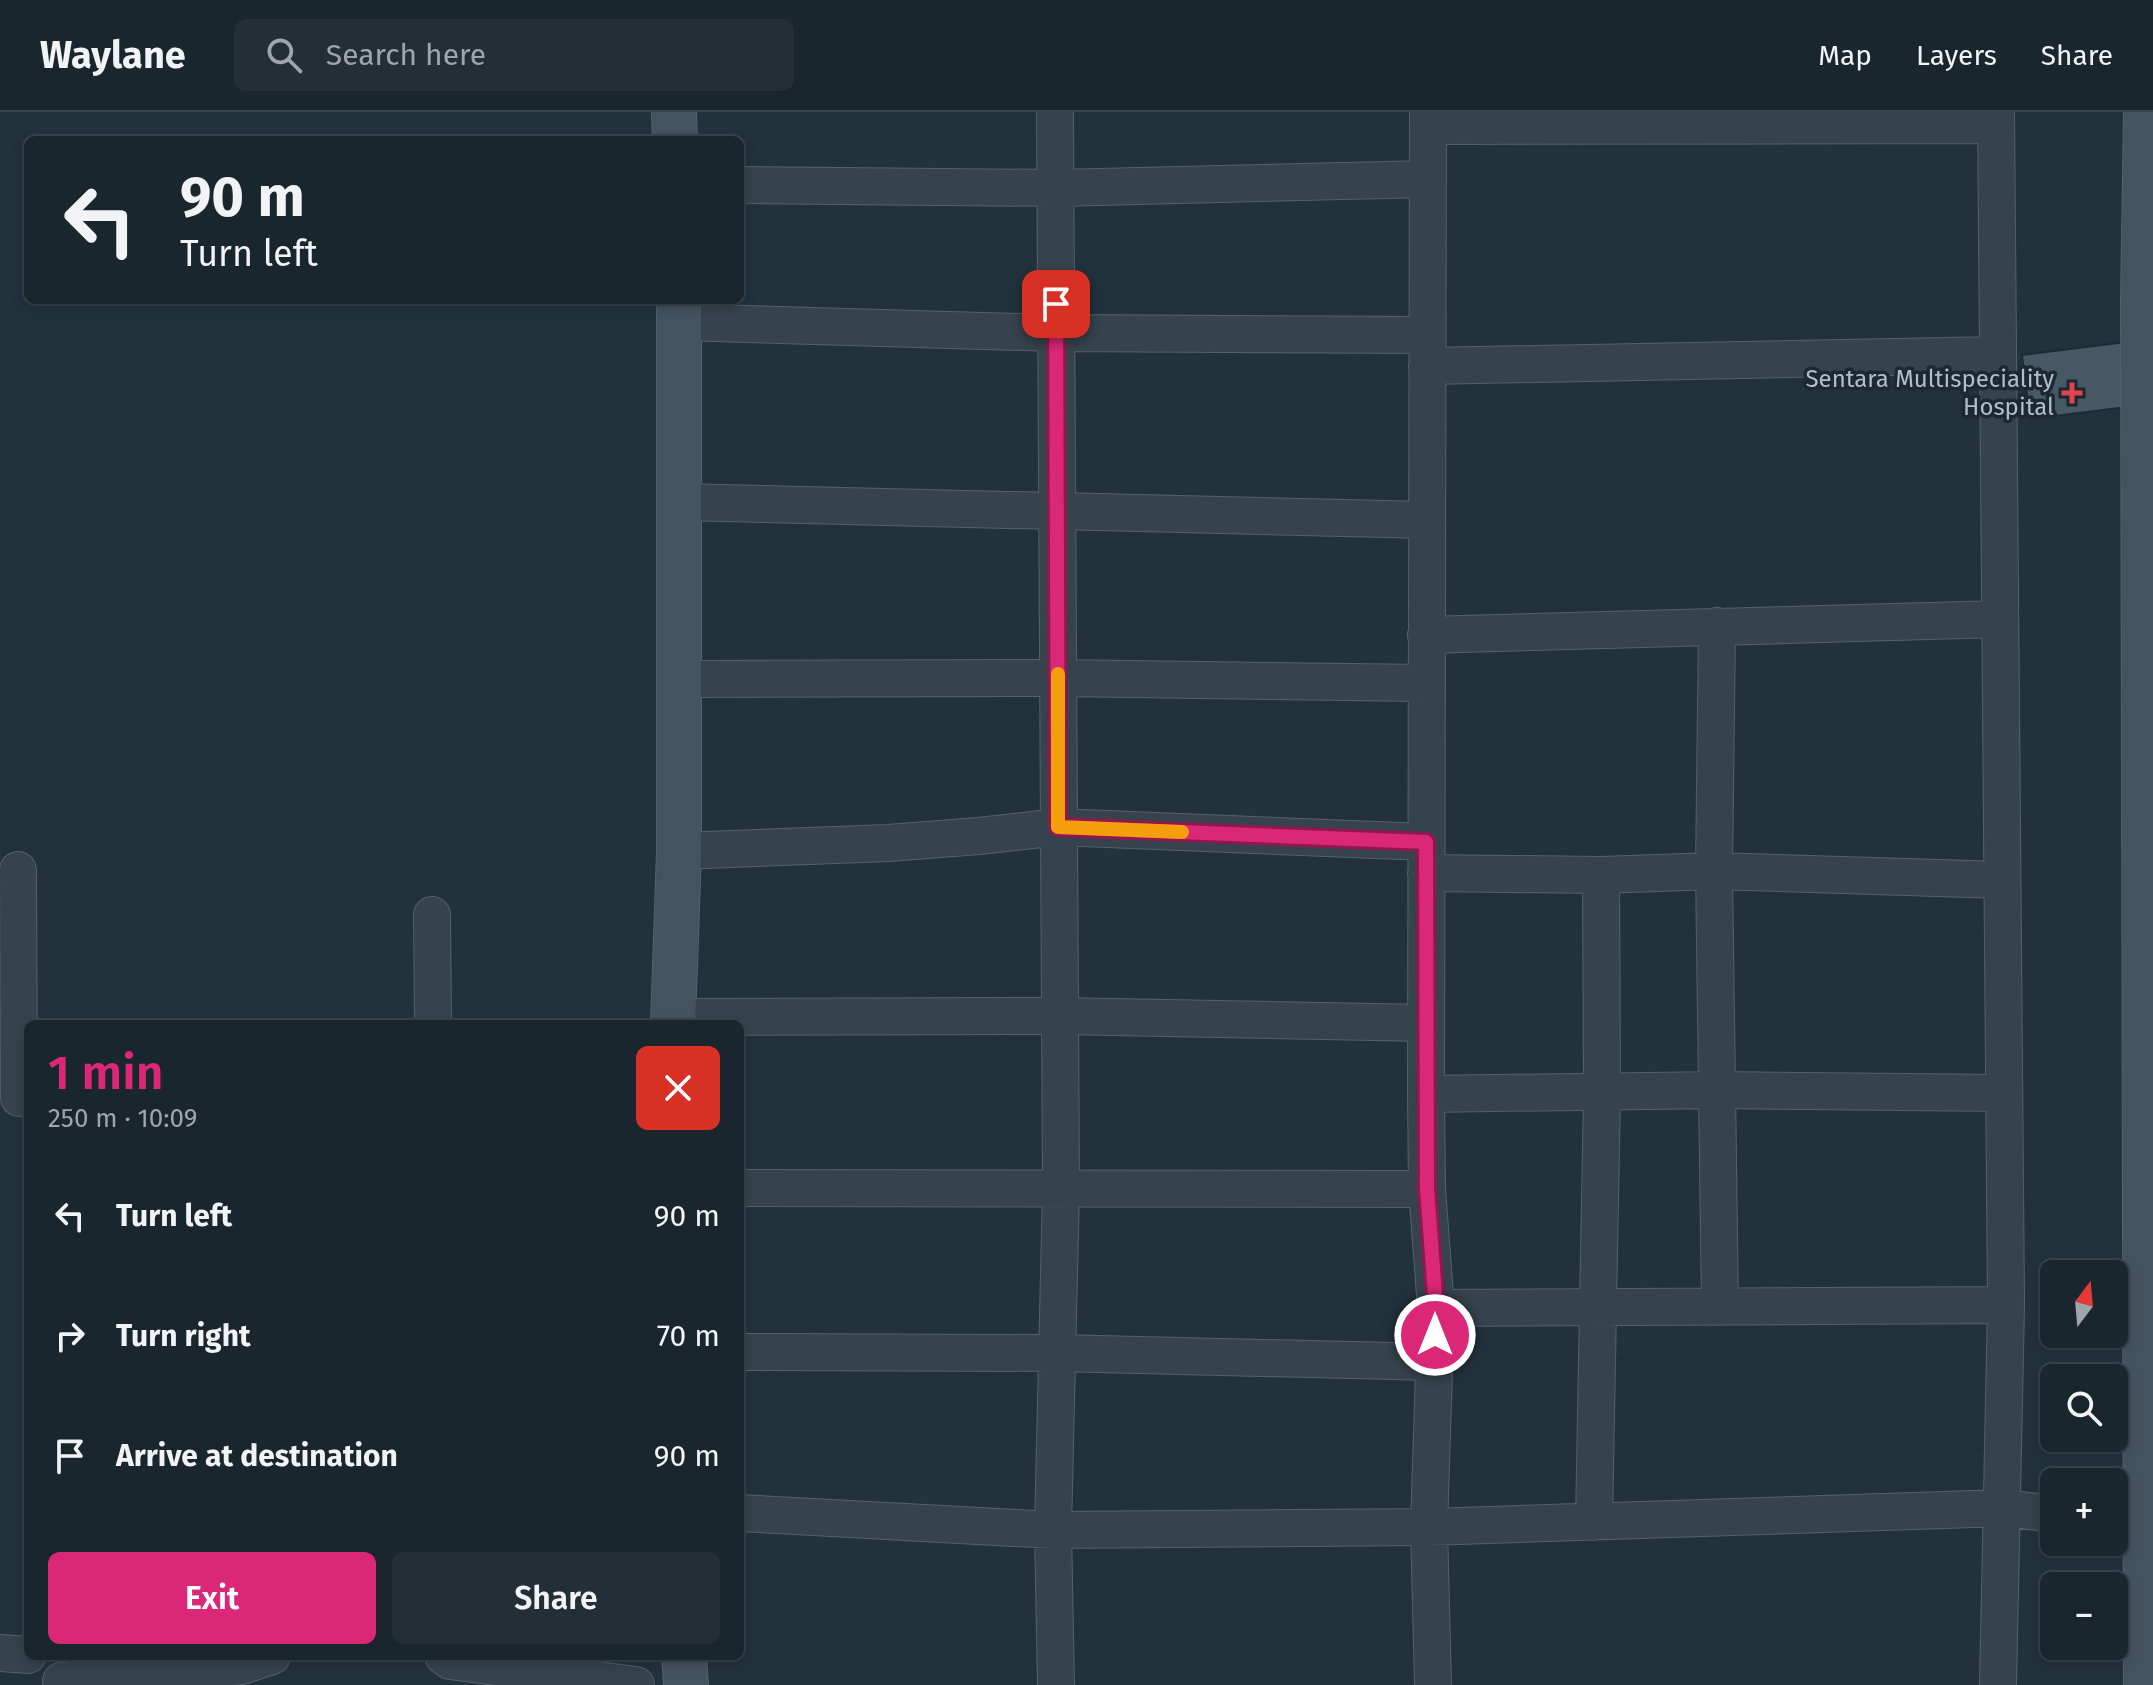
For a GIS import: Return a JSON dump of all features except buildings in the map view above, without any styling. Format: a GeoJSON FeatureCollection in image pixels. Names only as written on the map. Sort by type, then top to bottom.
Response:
{"type":"FeatureCollection","features":[{"type":"Feature","properties":{"kind":"street"},"geometry":{"type":"LineString","coordinates":[[674,112],[675,136]]}},
{"type":"Feature","properties":{"kind":"street"},"geometry":{"type":"LineString","coordinates":[[1055,112],[1061,1189],[1053,1530],[1056,1685]]}},
{"type":"Feature","properties":{"kind":"street"},"geometry":{"type":"LineString","coordinates":[[2146,112],[2137,1524],[2146,1685]]}},
{"type":"Feature","properties":{"kind":"street"},"geometry":{"type":"LineString","coordinates":[[1433,1685],[1429,1527],[1436,1308],[1427,1189],[1426,1094],[1428,119],[1996,118],[2006,1305],[1998,1685]]}},
{"type":"Feature","properties":{"kind":"street"},"geometry":{"type":"LineString","coordinates":[[744,185],[1056,188],[1428,179]]}},
{"type":"Feature","properties":{"kind":"street"},"geometry":{"type":"LineString","coordinates":[[1426,1023],[1059,1016],[673,1020],[679,851],[680,311],[1427,350],[1998,355]]}},
{"type":"Feature","properties":{"kind":"street"},"geometry":{"type":"LineString","coordinates":[[679,502],[1427,520]]}},
{"type":"Feature","properties":{"kind":"street"},"geometry":{"type":"LineString","coordinates":[[1426,635],[2000,619]]}},
{"type":"Feature","properties":{"kind":"street"},"geometry":{"type":"LineString","coordinates":[[1717,626],[1714,871],[1720,1307]]}},
{"type":"Feature","properties":{"kind":"street"},"geometry":{"type":"LineString","coordinates":[[678,679],[1058,678],[1426,683]]}},
{"type":"Feature","properties":{"kind":"street"},"geometry":{"type":"LineString","coordinates":[[679,851],[888,843],[1058,827],[1601,875],[1714,871],[2002,880]]}},
{"type":"Feature","properties":{"kind":"street"},"geometry":{"type":"LineString","coordinates":[[16,1099],[18,870]]}},
{"type":"Feature","properties":{"kind":"street"},"geometry":{"type":"LineString","coordinates":[[1594,1522],[1602,1093],[1601,875]]}},
{"type":"Feature","properties":{"kind":"street"},"geometry":{"type":"LineString","coordinates":[[432,915],[433,1020]]}},
{"type":"Feature","properties":{"kind":"street"},"geometry":{"type":"LineString","coordinates":[[1426,1094],[1716,1090],[2004,1093]]}},
{"type":"Feature","properties":{"kind":"street"},"geometry":{"type":"LineString","coordinates":[[744,1188],[1427,1189]]}},
{"type":"Feature","properties":{"kind":"street"},"geometry":{"type":"LineString","coordinates":[[1436,1308],[2006,1305]]}},
{"type":"Feature","properties":{"kind":"street"},"geometry":{"type":"LineString","coordinates":[[744,1352],[1057,1353],[1434,1362]]}},
{"type":"Feature","properties":{"kind":"street"},"geometry":{"type":"LineString","coordinates":[[744,1513],[1053,1530],[1429,1527],[2004,1508],[2040,1512]]}},
{"type":"Feature","properties":{"kind":"street"},"geometry":{"type":"LineString","coordinates":[[0,1653],[24,1659]]}},
{"type":"Feature","properties":{"kind":"street"},"geometry":{"type":"LineString","coordinates":[[30,1660],[52,1665],[242,1666],[260,1660]]}},
{"type":"Feature","properties":{"kind":"street"},"geometry":{"type":"LineString","coordinates":[[449,1660],[636,1685]]}},
{"type":"Feature","properties":{"kind":"street"},"geometry":{"type":"LineString","coordinates":[[684,1660],[686,1685]]}},
{"type":"Feature","properties":{"kind":"slow traffic"},"geometry":{"type":"LineString","coordinates":[[1058,674],[1058,827],[1182,832]]}},
{"type":"Feature","properties":{"kind":"place","name":"Sentara Multispeciality Hospital"},"geometry":{"type":"Point","coordinates":[2072,393]}},
{"type":"Feature","properties":{"kind":"route"},"geometry":{"type":"LineString","coordinates":[[1056,304],[1058,827],[1426,842],[1427,1189],[1436,1308],[1435,1335]]}}]}
